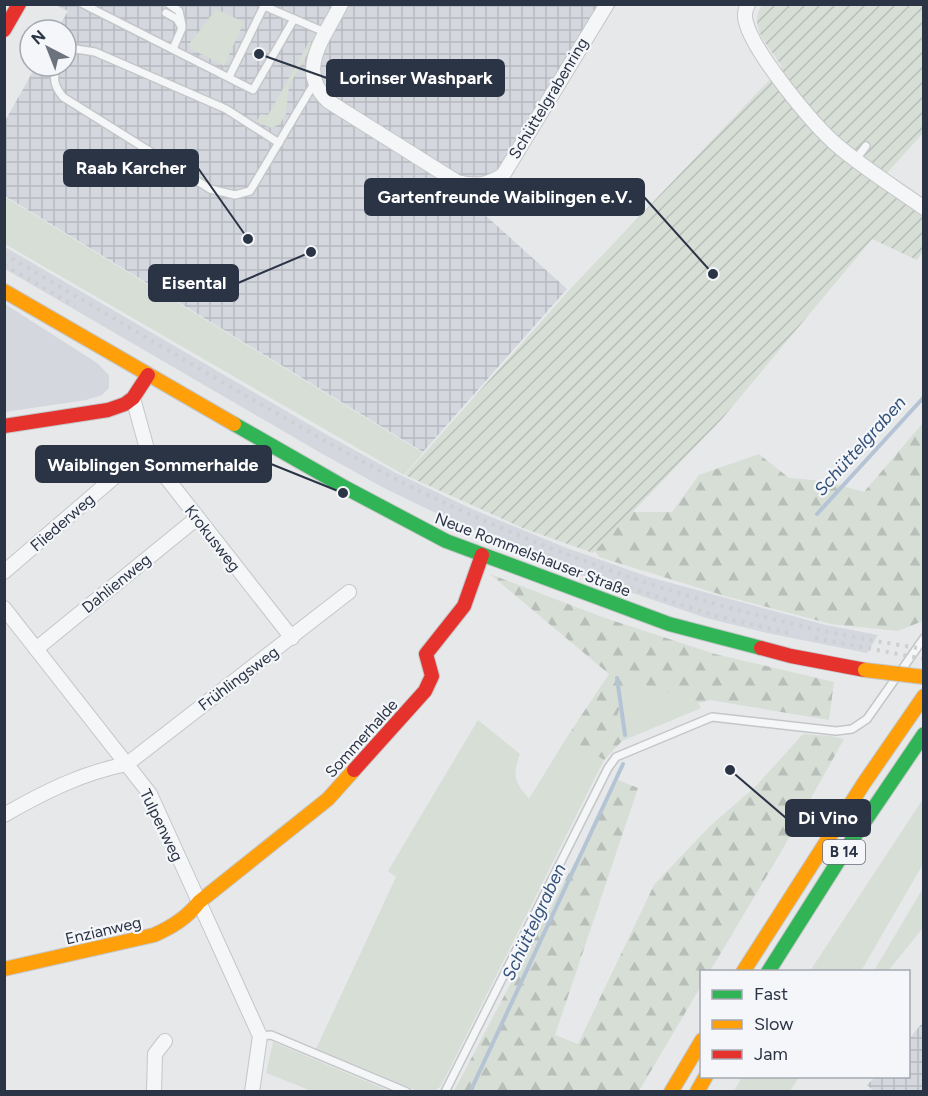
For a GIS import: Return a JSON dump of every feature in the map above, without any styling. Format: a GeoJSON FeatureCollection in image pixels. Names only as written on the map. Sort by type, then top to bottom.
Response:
{"type":"FeatureCollection","features":[{"type":"Feature","properties":{"kind":"main road"},"geometry":{"type":"LineString","coordinates":[[4,30],[19,4]]}},
{"type":"Feature","properties":{"kind":"main road","name":"Neue Rommelshauser Straße"},"geometry":{"type":"LineString","coordinates":[[4,291],[346,488],[446,541],[669,624],[790,656],[865,670],[924,677]]}},
{"type":"Feature","properties":{"kind":"main road"},"geometry":{"type":"LineString","coordinates":[[4,426],[108,410],[125,404],[133,398],[148,375]]}},
{"type":"Feature","properties":{"kind":"main road","name":"Sommerhalde"},"geometry":{"type":"LineString","coordinates":[[199,902],[328,799],[422,695],[432,676],[426,654],[464,606],[482,555]]}},
{"type":"Feature","properties":{"kind":"main road","name":"B 14"},"geometry":{"type":"LineString","coordinates":[[744,970],[829,836],[924,696]]}},
{"type":"Feature","properties":{"kind":"main road","name":"B 14"},"geometry":{"type":"LineString","coordinates":[[769,970],[846,849],[924,734]]}},
{"type":"Feature","properties":{"kind":"main road","name":"Enzianweg"},"geometry":{"type":"LineString","coordinates":[[4,969],[154,935],[183,919],[199,902]]}},
{"type":"Feature","properties":{"kind":"main road"},"geometry":{"type":"LineString","coordinates":[[671,1092],[700,1043]]}},
{"type":"Feature","properties":{"kind":"main road"},"geometry":{"type":"LineString","coordinates":[[697,1092],[705,1078]]}},
{"type":"Feature","properties":{"kind":"street"},"geometry":{"type":"LineString","coordinates":[[315,82],[312,66],[341,4]]}},
{"type":"Feature","properties":{"kind":"street","name":"Schüttelgrabenring"},"geometry":{"type":"LineString","coordinates":[[315,82],[320,93],[328,101],[457,182],[471,186],[485,185],[503,175],[606,4]]}},
{"type":"Feature","properties":{"kind":"street"},"geometry":{"type":"LineString","coordinates":[[748,4],[745,10],[746,22],[771,67],[809,116],[838,146],[924,208]]}},
{"type":"Feature","properties":{"kind":"street","name":"Krokusweg"},"geometry":{"type":"LineString","coordinates":[[133,398],[147,449],[158,467],[292,638]]}},
{"type":"Feature","properties":{"kind":"street","name":"Fliederweg"},"geometry":{"type":"LineString","coordinates":[[4,572],[147,449]]}},
{"type":"Feature","properties":{"kind":"street","name":"Dahlienweg"},"geometry":{"type":"LineString","coordinates":[[38,647],[197,518]]}},
{"type":"Feature","properties":{"kind":"street","name":"Frühlingsweg"},"geometry":{"type":"LineString","coordinates":[[127,764],[349,592]]}},
{"type":"Feature","properties":{"kind":"street","name":"Tulpenweg"},"geometry":{"type":"LineString","coordinates":[[4,608],[38,647],[150,794],[260,1036]]}},
{"type":"Feature","properties":{"kind":"street"},"geometry":{"type":"LineString","coordinates":[[4,814],[73,778],[127,764]]}},
{"type":"Feature","properties":{"kind":"street"},"geometry":{"type":"LineString","coordinates":[[252,1092],[260,1036]]}},
{"type":"Feature","properties":{"kind":"street"},"geometry":{"type":"LineString","coordinates":[[154,1092],[155,1054],[165,1041]]}},
{"type":"Feature","properties":{"kind":"lane"},"geometry":{"type":"LineString","coordinates":[[83,4],[253,90],[294,19]]}},
{"type":"Feature","properties":{"kind":"lane"},"geometry":{"type":"LineString","coordinates":[[170,5],[179,11],[182,28],[173,49]]}},
{"type":"Feature","properties":{"kind":"lane"},"geometry":{"type":"LineString","coordinates":[[229,77],[264,6],[327,33]]}},
{"type":"Feature","properties":{"kind":"lane"},"geometry":{"type":"LineString","coordinates":[[166,13],[177,19],[182,28]]}},
{"type":"Feature","properties":{"kind":"lane"},"geometry":{"type":"LineString","coordinates":[[78,50],[95,52],[226,109],[279,143]]}},
{"type":"Feature","properties":{"kind":"lane"},"geometry":{"type":"LineString","coordinates":[[54,78],[54,87],[63,98],[210,189],[235,195],[250,191],[315,82]]}},
{"type":"Feature","properties":{"kind":"lane"},"geometry":{"type":"LineString","coordinates":[[856,159],[866,146]]}},
{"type":"Feature","properties":{"kind":"lane"},"geometry":{"type":"LineString","coordinates":[[445,1092],[608,768],[616,757],[712,717],[836,731],[852,729],[867,720],[924,638]]}},
{"type":"Feature","properties":{"kind":"lane"},"geometry":{"type":"LineString","coordinates":[[260,1036],[271,1035],[407,1092]]}},
{"type":"Feature","properties":{"kind":"shaded area"},"geometry":{"type":"Polygon","coordinates":[[[56,5],[616,5],[504,180],[485,215],[567,289],[423,452],[5,196],[5,121],[29,78],[78,78],[78,18],[64,18],[68,11],[56,5]]]}},
{"type":"Feature","properties":{"kind":"shaded area"},"geometry":{"type":"Polygon","coordinates":[[[5,247],[329,436],[396,473],[472,509],[564,547],[649,577],[826,625],[878,635],[867,653],[706,618],[583,576],[446,518],[384,488],[319,452],[5,269],[5,247]]]}},
{"type":"Feature","properties":{"kind":"shaded area"},"geometry":{"type":"Polygon","coordinates":[[[5,304],[97,363],[109,375],[109,388],[102,395],[86,400],[5,412],[5,304]]]}},
{"type":"Feature","properties":{"kind":"shaded area"},"geometry":{"type":"Polygon","coordinates":[[[923,1022],[923,1091],[874,1091],[867,1085],[874,1078],[910,1078],[910,1038],[923,1022]]]}},
{"type":"Feature","properties":{"kind":"green space"},"geometry":{"type":"Polygon","coordinates":[[[762,5],[923,5],[923,133],[878,183],[923,217],[923,251],[917,260],[872,239],[721,420],[593,553],[523,528],[405,475],[572,287],[782,67],[766,45],[759,29],[758,13],[762,5]]]}},
{"type":"Feature","properties":{"kind":"green space"},"geometry":{"type":"Polygon","coordinates":[[[216,9],[244,22],[224,66],[191,49],[189,44],[216,9]]]}},
{"type":"Feature","properties":{"kind":"green space"},"geometry":{"type":"Polygon","coordinates":[[[310,40],[312,46],[289,86],[286,114],[280,124],[272,128],[256,122],[261,114],[268,115],[310,40]]]}},
{"type":"Feature","properties":{"kind":"green space"},"geometry":{"type":"Polygon","coordinates":[[[5,197],[423,453],[404,475],[5,244],[5,197]]]}},
{"type":"Feature","properties":{"kind":"green space"},"geometry":{"type":"Polygon","coordinates":[[[923,423],[923,621],[898,631],[831,624],[725,596],[599,557],[584,534],[615,512],[672,512],[699,475],[759,454],[789,478],[824,481],[864,492],[923,423]]]}},
{"type":"Feature","properties":{"kind":"green space"},"geometry":{"type":"Polygon","coordinates":[[[490,574],[602,617],[715,654],[834,682],[829,720],[710,700],[698,703],[629,680],[616,719],[622,741],[604,760],[567,737],[609,674],[490,574]]]}},
{"type":"Feature","properties":{"kind":"green space"},"geometry":{"type":"Polygon","coordinates":[[[629,680],[698,703],[701,708],[622,741],[616,719],[629,680]]]}},
{"type":"Feature","properties":{"kind":"green space"},"geometry":{"type":"Polygon","coordinates":[[[478,720],[520,754],[515,773],[516,778],[529,799],[567,737],[604,760],[441,1086],[434,1091],[418,1091],[316,1049],[396,877],[388,871],[478,720]]]}},
{"type":"Feature","properties":{"kind":"green space"},"geometry":{"type":"Polygon","coordinates":[[[803,734],[844,739],[781,852],[711,970],[700,970],[700,988],[639,1091],[454,1091],[618,780],[638,788],[555,1035],[578,1044],[654,885],[709,827],[756,786],[803,734]]]}},
{"type":"Feature","properties":{"kind":"green space"},"geometry":{"type":"Polygon","coordinates":[[[923,799],[923,864],[862,970],[811,970],[923,799]]]}},
{"type":"Feature","properties":{"kind":"green space"},"geometry":{"type":"Polygon","coordinates":[[[923,888],[923,928],[889,970],[875,970],[923,888]]]}},
{"type":"Feature","properties":{"kind":"green space"},"geometry":{"type":"Polygon","coordinates":[[[273,1042],[389,1091],[312,1091],[266,1073],[273,1042]]]}},
{"type":"Feature","properties":{"kind":"green space"},"geometry":{"type":"Polygon","coordinates":[[[741,1078],[798,1078],[790,1091],[734,1091],[741,1078]]]}},
{"type":"Feature","properties":{"kind":"waterway","name":"Schüttelgraben"},"geometry":{"type":"LineString","coordinates":[[817,514],[924,397]]}},
{"type":"Feature","properties":{"kind":"waterway"},"geometry":{"type":"LineString","coordinates":[[617,678],[625,735]]}},
{"type":"Feature","properties":{"kind":"waterway","name":"Schüttelgraben"},"geometry":{"type":"LineString","coordinates":[[470,1092],[623,764]]}},
{"type":"Feature","properties":{"kind":"railway"},"geometry":{"type":"LineString","coordinates":[[4,254],[351,455],[411,487],[491,524],[611,571],[734,609],[796,625],[924,649]]}},
{"type":"Feature","properties":{"kind":"railway"},"geometry":{"type":"LineString","coordinates":[[4,265],[75,306]]}},
{"type":"Feature","properties":{"kind":"railway"},"geometry":{"type":"LineString","coordinates":[[621,585],[716,616],[788,633]]}},
{"type":"Feature","properties":{"kind":"railway"},"geometry":{"type":"LineString","coordinates":[[815,638],[924,659]]}},
{"type":"Feature","properties":{"kind":"traffic: fast"},"geometry":{"type":"LineString","coordinates":[[234,424],[346,488],[446,541],[669,624],[761,648]]}},
{"type":"Feature","properties":{"kind":"traffic: fast"},"geometry":{"type":"LineString","coordinates":[[769,970],[846,849],[924,734]]}},
{"type":"Feature","properties":{"kind":"traffic: slow"},"geometry":{"type":"LineString","coordinates":[[4,291],[234,424]]}},
{"type":"Feature","properties":{"kind":"traffic: slow"},"geometry":{"type":"LineString","coordinates":[[865,670],[924,677]]}},
{"type":"Feature","properties":{"kind":"traffic: slow"},"geometry":{"type":"LineString","coordinates":[[744,970],[864,783],[924,696]]}},
{"type":"Feature","properties":{"kind":"traffic: slow"},"geometry":{"type":"LineString","coordinates":[[4,969],[154,935],[167,929],[328,799],[354,770]]}},
{"type":"Feature","properties":{"kind":"traffic: slow"},"geometry":{"type":"LineString","coordinates":[[671,1092],[700,1043]]}},
{"type":"Feature","properties":{"kind":"traffic: slow"},"geometry":{"type":"LineString","coordinates":[[697,1092],[705,1078]]}},
{"type":"Feature","properties":{"kind":"traffic: jam"},"geometry":{"type":"LineString","coordinates":[[4,30],[19,4]]}},
{"type":"Feature","properties":{"kind":"traffic: jam"},"geometry":{"type":"LineString","coordinates":[[4,426],[108,410],[125,404],[133,398],[148,375]]}},
{"type":"Feature","properties":{"kind":"traffic: jam"},"geometry":{"type":"LineString","coordinates":[[354,770],[425,691],[432,676],[426,654],[464,606],[482,555]]}},
{"type":"Feature","properties":{"kind":"traffic: jam"},"geometry":{"type":"LineString","coordinates":[[761,648],[865,670]]}},
{"type":"Feature","properties":{"kind":"place","name":"Lorinser Washpark"},"geometry":{"type":"Point","coordinates":[259,54]}},
{"type":"Feature","properties":{"kind":"place","name":"Raab Karcher"},"geometry":{"type":"Point","coordinates":[248,239]}},
{"type":"Feature","properties":{"kind":"place","name":"Eisental"},"geometry":{"type":"Point","coordinates":[311,252]}},
{"type":"Feature","properties":{"kind":"place","name":"Gartenfreunde Waiblingen e.V."},"geometry":{"type":"Point","coordinates":[713,274]}},
{"type":"Feature","properties":{"kind":"place","name":"Waiblingen Sommerhalde"},"geometry":{"type":"Point","coordinates":[343,493]}},
{"type":"Feature","properties":{"kind":"place","name":"Di Vino"},"geometry":{"type":"Point","coordinates":[730,770]}}]}
